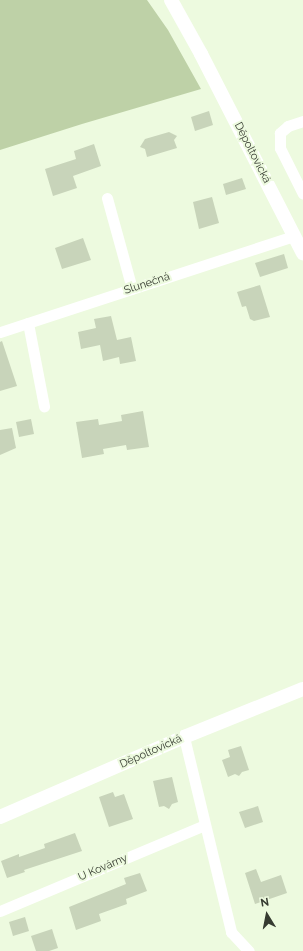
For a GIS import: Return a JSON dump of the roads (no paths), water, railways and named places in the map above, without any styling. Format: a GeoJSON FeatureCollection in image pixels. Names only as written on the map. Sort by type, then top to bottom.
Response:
{"type":"FeatureCollection","features":[{"type":"Feature","properties":{"kind":"street","name":"Děpoltovická"},"geometry":{"type":"LineString","coordinates":[[171,0],[201,54],[303,253]]}},
{"type":"Feature","properties":{"kind":"street"},"geometry":{"type":"LineString","coordinates":[[303,121],[288,126],[280,133],[280,148],[303,194]]}},
{"type":"Feature","properties":{"kind":"street"},"geometry":{"type":"LineString","coordinates":[[107,198],[132,289]]}},
{"type":"Feature","properties":{"kind":"street","name":"Slunečná"},"geometry":{"type":"LineString","coordinates":[[0,332],[294,236]]}},
{"type":"Feature","properties":{"kind":"street"},"geometry":{"type":"LineString","coordinates":[[28,323],[44,406]]}},
{"type":"Feature","properties":{"kind":"street","name":"Děpoltovická"},"geometry":{"type":"LineString","coordinates":[[0,817],[184,737],[303,690]]}},
{"type":"Feature","properties":{"kind":"street"},"geometry":{"type":"LineString","coordinates":[[184,737],[231,932],[249,951]]}},
{"type":"Feature","properties":{"kind":"street","name":"U Kovárny"},"geometry":{"type":"LineString","coordinates":[[0,911],[205,825]]}}]}
